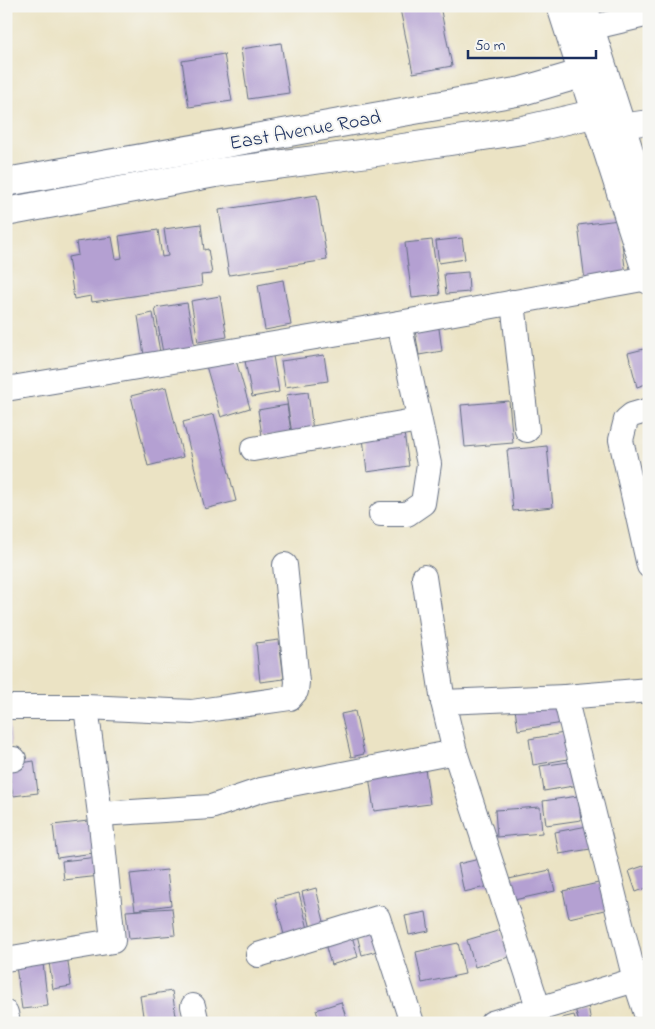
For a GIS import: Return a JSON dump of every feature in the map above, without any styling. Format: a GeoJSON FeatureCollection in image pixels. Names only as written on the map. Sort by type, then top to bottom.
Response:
{"type":"FeatureCollection","features":[{"type":"Feature","properties":{"kind":"main road"},"geometry":{"type":"LineString","coordinates":[[561,6],[592,71],[611,117],[648,279]]}},
{"type":"Feature","properties":{"kind":"main road"},"geometry":{"type":"LineString","coordinates":[[586,17],[592,71]]}},
{"type":"Feature","properties":{"kind":"main road","name":"East Avenue Road"},"geometry":{"type":"LineString","coordinates":[[6,182],[522,91],[592,71]]}},
{"type":"Feature","properties":{"kind":"main road"},"geometry":{"type":"LineString","coordinates":[[611,117],[641,163],[649,214]]}},
{"type":"Feature","properties":{"kind":"main road","name":"East Avenue Road"},"geometry":{"type":"LineString","coordinates":[[6,212],[215,173],[376,152],[611,117]]}},
{"type":"Feature","properties":{"kind":"street"},"geometry":{"type":"LineString","coordinates":[[586,17],[649,14]]}},
{"type":"Feature","properties":{"kind":"street"},"geometry":{"type":"LineString","coordinates":[[611,117],[649,122]]}},
{"type":"Feature","properties":{"kind":"street"},"geometry":{"type":"LineString","coordinates":[[6,389],[648,279]]}},
{"type":"Feature","properties":{"kind":"street"},"geometry":{"type":"LineString","coordinates":[[513,302],[527,430]]}},
{"type":"Feature","properties":{"kind":"street"},"geometry":{"type":"LineString","coordinates":[[381,514],[407,514],[423,503],[429,464],[399,323]]}},
{"type":"Feature","properties":{"kind":"street"},"geometry":{"type":"LineString","coordinates":[[649,410],[632,415],[626,420],[621,440],[649,566]]}},
{"type":"Feature","properties":{"kind":"street"},"geometry":{"type":"LineString","coordinates":[[253,449],[420,420]]}},
{"type":"Feature","properties":{"kind":"street"},"geometry":{"type":"LineString","coordinates":[[6,707],[86,707],[192,712],[290,698],[296,690],[297,682],[285,565]]}},
{"type":"Feature","properties":{"kind":"street"},"geometry":{"type":"LineString","coordinates":[[424,577],[443,702],[455,752],[539,1010]]}},
{"type":"Feature","properties":{"kind":"street"},"geometry":{"type":"LineString","coordinates":[[443,702],[565,697],[649,690]]}},
{"type":"Feature","properties":{"kind":"street"},"geometry":{"type":"LineString","coordinates":[[565,697],[635,980],[649,1023]]}},
{"type":"Feature","properties":{"kind":"street"},"geometry":{"type":"LineString","coordinates":[[6,959],[113,941],[100,814],[86,707]]}},
{"type":"Feature","properties":{"kind":"street"},"geometry":{"type":"LineString","coordinates":[[100,814],[211,807],[260,790],[455,752]]}},
{"type":"Feature","properties":{"kind":"street"},"geometry":{"type":"LineString","coordinates":[[258,955],[378,918],[412,1023]]}},
{"type":"Feature","properties":{"kind":"street"},"geometry":{"type":"LineString","coordinates":[[492,1023],[635,980]]}},
{"type":"Feature","properties":{"kind":"street"},"geometry":{"type":"LineString","coordinates":[[6,1013],[8,1023]]}},
{"type":"Feature","properties":{"kind":"building"},"geometry":{"type":"Polygon","coordinates":[[[412,6],[440,6],[452,66],[413,73],[400,9],[412,6]]]}},
{"type":"Feature","properties":{"kind":"building"},"geometry":{"type":"Polygon","coordinates":[[[281,43],[289,93],[248,99],[241,49],[281,43]]]}},
{"type":"Feature","properties":{"kind":"building"},"geometry":{"type":"Polygon","coordinates":[[[224,54],[232,101],[189,107],[182,61],[224,54]]]}},
{"type":"Feature","properties":{"kind":"building"},"geometry":{"type":"Polygon","coordinates":[[[317,195],[327,260],[229,275],[219,210],[317,195]]]}},
{"type":"Feature","properties":{"kind":"building"},"geometry":{"type":"Polygon","coordinates":[[[619,220],[626,275],[585,281],[578,225],[619,220]]]}},
{"type":"Feature","properties":{"kind":"building"},"geometry":{"type":"Polygon","coordinates":[[[201,224],[204,250],[208,249],[212,274],[201,275],[202,286],[92,302],[91,296],[74,299],[68,257],[78,255],[76,242],[112,237],[116,259],[122,258],[119,236],[158,230],[162,257],[168,256],[164,229],[201,224]]]}},
{"type":"Feature","properties":{"kind":"building"},"geometry":{"type":"Polygon","coordinates":[[[462,238],[465,259],[439,263],[436,241],[462,238]]]}},
{"type":"Feature","properties":{"kind":"building"},"geometry":{"type":"Polygon","coordinates":[[[432,240],[440,295],[412,298],[405,243],[432,240]]]}},
{"type":"Feature","properties":{"kind":"building"},"geometry":{"type":"Polygon","coordinates":[[[468,272],[469,292],[446,294],[444,274],[468,272]]]}},
{"type":"Feature","properties":{"kind":"building"},"geometry":{"type":"Polygon","coordinates":[[[283,280],[291,325],[265,330],[258,285],[283,280]]]}},
{"type":"Feature","properties":{"kind":"building"},"geometry":{"type":"Polygon","coordinates":[[[220,296],[227,337],[198,342],[191,301],[220,296]]]}},
{"type":"Feature","properties":{"kind":"building"},"geometry":{"type":"Polygon","coordinates":[[[187,303],[195,348],[163,353],[155,308],[187,303]]]}},
{"type":"Feature","properties":{"kind":"building"},"geometry":{"type":"Polygon","coordinates":[[[153,313],[160,352],[144,355],[138,316],[153,313]]]}},
{"type":"Feature","properties":{"kind":"building"},"geometry":{"type":"Polygon","coordinates":[[[438,321],[442,351],[419,355],[414,324],[438,321]]]}},
{"type":"Feature","properties":{"kind":"building"},"geometry":{"type":"Polygon","coordinates":[[[644,349],[649,368],[649,383],[637,387],[628,353],[644,349]]]}},
{"type":"Feature","properties":{"kind":"building"},"geometry":{"type":"Polygon","coordinates":[[[324,355],[328,381],[285,387],[281,361],[324,355]]]}},
{"type":"Feature","properties":{"kind":"building"},"geometry":{"type":"Polygon","coordinates":[[[273,356],[279,392],[252,397],[245,361],[273,356]]]}},
{"type":"Feature","properties":{"kind":"building"},"geometry":{"type":"Polygon","coordinates":[[[235,357],[250,408],[221,417],[206,366],[235,357]]]}},
{"type":"Feature","properties":{"kind":"building"},"geometry":{"type":"Polygon","coordinates":[[[166,387],[183,457],[148,466],[131,396],[166,387]]]}},
{"type":"Feature","properties":{"kind":"building"},"geometry":{"type":"Polygon","coordinates":[[[308,392],[313,431],[292,434],[286,395],[308,392]]]}},
{"type":"Feature","properties":{"kind":"building"},"geometry":{"type":"Polygon","coordinates":[[[509,401],[513,443],[465,447],[461,405],[509,401]]]}},
{"type":"Feature","properties":{"kind":"building"},"geometry":{"type":"Polygon","coordinates":[[[287,405],[291,432],[262,436],[258,410],[287,405]]]}},
{"type":"Feature","properties":{"kind":"building"},"geometry":{"type":"Polygon","coordinates":[[[214,414],[236,501],[205,509],[183,422],[214,414]]]}},
{"type":"Feature","properties":{"kind":"building"},"geometry":{"type":"Polygon","coordinates":[[[404,433],[409,466],[367,472],[363,438],[404,433]]]}},
{"type":"Feature","properties":{"kind":"building"},"geometry":{"type":"Polygon","coordinates":[[[547,446],[553,507],[513,511],[507,450],[547,446]]]}},
{"type":"Feature","properties":{"kind":"building"},"geometry":{"type":"Polygon","coordinates":[[[279,640],[284,679],[260,682],[256,643],[279,640]]]}},
{"type":"Feature","properties":{"kind":"building"},"geometry":{"type":"Polygon","coordinates":[[[560,703],[563,723],[518,730],[515,709],[560,703]]]}},
{"type":"Feature","properties":{"kind":"building"},"geometry":{"type":"Polygon","coordinates":[[[6,706],[8,706],[11,746],[6,746],[6,706]]]}},
{"type":"Feature","properties":{"kind":"building"},"geometry":{"type":"Polygon","coordinates":[[[355,711],[364,754],[351,757],[341,714],[355,711]]]}},
{"type":"Feature","properties":{"kind":"building"},"geometry":{"type":"Polygon","coordinates":[[[570,732],[574,758],[533,765],[529,739],[570,732]]]}},
{"type":"Feature","properties":{"kind":"building"},"geometry":{"type":"Polygon","coordinates":[[[34,761],[38,793],[13,796],[8,765],[34,761]]]}},
{"type":"Feature","properties":{"kind":"building"},"geometry":{"type":"Polygon","coordinates":[[[424,761],[430,804],[374,811],[368,769],[424,761]]]}},
{"type":"Feature","properties":{"kind":"building"},"geometry":{"type":"Polygon","coordinates":[[[576,761],[579,785],[544,791],[540,766],[576,761]]]}},
{"type":"Feature","properties":{"kind":"building"},"geometry":{"type":"Polygon","coordinates":[[[578,796],[581,820],[546,825],[543,801],[578,796]]]}},
{"type":"Feature","properties":{"kind":"building"},"geometry":{"type":"Polygon","coordinates":[[[540,807],[542,833],[497,837],[495,810],[540,807]]]}},
{"type":"Feature","properties":{"kind":"building"},"geometry":{"type":"Polygon","coordinates":[[[97,820],[101,852],[57,858],[53,825],[97,820]]]}},
{"type":"Feature","properties":{"kind":"building"},"geometry":{"type":"Polygon","coordinates":[[[593,825],[597,848],[559,854],[555,832],[593,825]]]}},
{"type":"Feature","properties":{"kind":"building"},"geometry":{"type":"Polygon","coordinates":[[[98,857],[100,876],[64,880],[62,861],[98,857]]]}},
{"type":"Feature","properties":{"kind":"building"},"geometry":{"type":"Polygon","coordinates":[[[488,857],[494,885],[464,892],[458,864],[488,857]]]}},
{"type":"Feature","properties":{"kind":"building"},"geometry":{"type":"Polygon","coordinates":[[[649,864],[649,887],[636,892],[629,871],[649,864]]]}},
{"type":"Feature","properties":{"kind":"building"},"geometry":{"type":"Polygon","coordinates":[[[167,870],[171,905],[135,910],[130,874],[167,870]]]}},
{"type":"Feature","properties":{"kind":"building"},"geometry":{"type":"Polygon","coordinates":[[[550,870],[555,891],[514,900],[509,879],[550,870]]]}},
{"type":"Feature","properties":{"kind":"building"},"geometry":{"type":"Polygon","coordinates":[[[607,881],[613,908],[569,918],[563,891],[607,881]]]}},
{"type":"Feature","properties":{"kind":"building"},"geometry":{"type":"Polygon","coordinates":[[[316,888],[326,930],[312,933],[302,892],[316,888]]]}},
{"type":"Feature","properties":{"kind":"building"},"geometry":{"type":"Polygon","coordinates":[[[299,893],[309,933],[285,939],[275,899],[299,893]]]}},
{"type":"Feature","properties":{"kind":"building"},"geometry":{"type":"Polygon","coordinates":[[[172,908],[175,935],[129,939],[126,911],[172,908]]]}},
{"type":"Feature","properties":{"kind":"building"},"geometry":{"type":"Polygon","coordinates":[[[426,912],[429,931],[409,935],[405,916],[426,912]]]}},
{"type":"Feature","properties":{"kind":"building"},"geometry":{"type":"Polygon","coordinates":[[[371,927],[377,951],[362,955],[356,931],[371,927]]]}},
{"type":"Feature","properties":{"kind":"building"},"geometry":{"type":"Polygon","coordinates":[[[501,930],[509,957],[475,967],[467,940],[501,930]]]}},
{"type":"Feature","properties":{"kind":"building"},"geometry":{"type":"Polygon","coordinates":[[[352,936],[358,957],[331,965],[325,944],[352,936]]]}},
{"type":"Feature","properties":{"kind":"building"},"geometry":{"type":"Polygon","coordinates":[[[458,943],[465,974],[422,983],[416,952],[458,943]]]}},
{"type":"Feature","properties":{"kind":"building"},"geometry":{"type":"Polygon","coordinates":[[[67,954],[71,986],[53,989],[48,956],[67,954]]]}},
{"type":"Feature","properties":{"kind":"building"},"geometry":{"type":"Polygon","coordinates":[[[42,955],[48,1006],[22,1009],[15,959],[42,955]]]}},
{"type":"Feature","properties":{"kind":"building"},"geometry":{"type":"Polygon","coordinates":[[[172,991],[176,1016],[144,1022],[140,996],[172,991]]]}},
{"type":"Feature","properties":{"kind":"building"},"geometry":{"type":"Polygon","coordinates":[[[341,1002],[348,1023],[320,1023],[316,1010],[341,1002]]]}},
{"type":"Feature","properties":{"kind":"building"},"geometry":{"type":"Polygon","coordinates":[[[588,1005],[591,1023],[579,1023],[575,1008],[588,1005]]]}},
{"type":"Feature","properties":{"kind":"building"},"geometry":{"type":"Polygon","coordinates":[[[574,1015],[576,1023],[563,1023],[562,1018],[574,1015]]]}}]}
